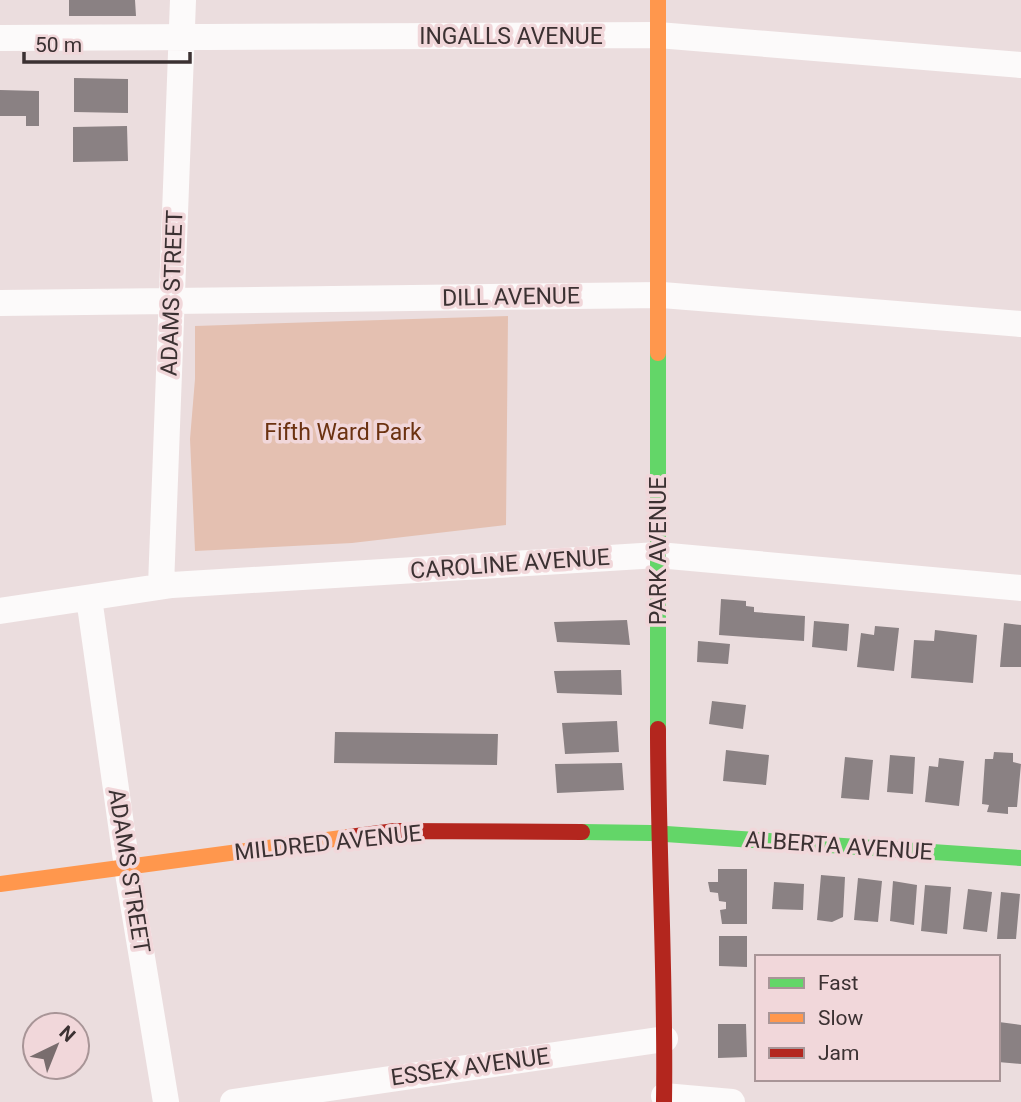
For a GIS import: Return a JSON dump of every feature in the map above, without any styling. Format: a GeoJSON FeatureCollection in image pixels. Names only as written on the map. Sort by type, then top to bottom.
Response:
{"type":"FeatureCollection","features":[{"type":"Feature","properties":{"kind":"street","name":"ADAMS STREET"},"geometry":{"type":"LineString","coordinates":[[161,586],[183,0]]}},
{"type":"Feature","properties":{"kind":"street","name":"PARK AVENUE"},"geometry":{"type":"LineString","coordinates":[[658,0],[658,834],[665,1039],[664,1099]]}},
{"type":"Feature","properties":{"kind":"street","name":"INGALLS AVENUE"},"geometry":{"type":"LineString","coordinates":[[0,38],[658,35],[1021,65]]}},
{"type":"Feature","properties":{"kind":"street","name":"DILL AVENUE"},"geometry":{"type":"LineString","coordinates":[[0,303],[657,295],[1021,324]]}},
{"type":"Feature","properties":{"kind":"street","name":"CAROLINE AVENUE"},"geometry":{"type":"LineString","coordinates":[[0,611],[161,586],[658,555],[1021,588]]}},
{"type":"Feature","properties":{"kind":"street","name":"ADAMS STREET"},"geometry":{"type":"LineString","coordinates":[[89,598],[127,867],[166,1102]]}},
{"type":"Feature","properties":{"kind":"street","name":"MILDRED AVENUE"},"geometry":{"type":"LineString","coordinates":[[0,884],[395,831],[658,834]]}},
{"type":"Feature","properties":{"kind":"street","name":"ALBERTA AVENUE"},"geometry":{"type":"LineString","coordinates":[[658,834],[1021,858]]}},
{"type":"Feature","properties":{"kind":"street","name":"ESSEX AVENUE"},"geometry":{"type":"LineString","coordinates":[[233,1102],[665,1039]]}},
{"type":"Feature","properties":{"kind":"street"},"geometry":{"type":"LineString","coordinates":[[664,1099],[732,1102]]}},
{"type":"Feature","properties":{"kind":"green space","name":"Fifth Ward Park"},"geometry":{"type":"Polygon","coordinates":[[[508,316],[506,525],[352,543],[195,551],[190,439],[195,379],[195,326],[508,316]]]}},
{"type":"Feature","properties":{"kind":"building"},"geometry":{"type":"Polygon","coordinates":[[[69,0],[135,0],[136,16],[69,16],[69,0]]]}},
{"type":"Feature","properties":{"kind":"building"},"geometry":{"type":"Polygon","coordinates":[[[74,78],[128,79],[128,113],[74,112],[74,78]]]}},
{"type":"Feature","properties":{"kind":"building"},"geometry":{"type":"Polygon","coordinates":[[[0,90],[39,91],[39,126],[26,126],[26,116],[0,116],[0,90]]]}},
{"type":"Feature","properties":{"kind":"building"},"geometry":{"type":"Polygon","coordinates":[[[127,126],[128,161],[73,162],[73,127],[127,126]]]}},
{"type":"Feature","properties":{"kind":"building"},"geometry":{"type":"Polygon","coordinates":[[[721,599],[746,601],[746,606],[754,607],[754,612],[805,616],[804,641],[719,635],[721,599]]]}},
{"type":"Feature","properties":{"kind":"building"},"geometry":{"type":"Polygon","coordinates":[[[627,620],[630,645],[557,642],[554,622],[627,620]]]}},
{"type":"Feature","properties":{"kind":"building"},"geometry":{"type":"Polygon","coordinates":[[[814,621],[849,624],[847,651],[812,647],[814,621]]]}},
{"type":"Feature","properties":{"kind":"building"},"geometry":{"type":"Polygon","coordinates":[[[1004,623],[1021,625],[1021,667],[1000,667],[1004,623]]]}},
{"type":"Feature","properties":{"kind":"building"},"geometry":{"type":"Polygon","coordinates":[[[875,626],[899,628],[894,671],[857,667],[861,633],[874,635],[875,626]]]}},
{"type":"Feature","properties":{"kind":"building"},"geometry":{"type":"Polygon","coordinates":[[[935,630],[977,635],[973,683],[911,678],[914,640],[934,641],[935,630]]]}},
{"type":"Feature","properties":{"kind":"building"},"geometry":{"type":"Polygon","coordinates":[[[698,641],[730,644],[728,664],[697,662],[698,641]]]}},
{"type":"Feature","properties":{"kind":"building"},"geometry":{"type":"Polygon","coordinates":[[[621,670],[622,695],[557,693],[554,671],[621,670]]]}},
{"type":"Feature","properties":{"kind":"building"},"geometry":{"type":"Polygon","coordinates":[[[712,701],[746,705],[743,729],[709,724],[712,701]]]}},
{"type":"Feature","properties":{"kind":"building"},"geometry":{"type":"Polygon","coordinates":[[[617,721],[619,752],[565,754],[562,723],[617,721]]]}},
{"type":"Feature","properties":{"kind":"building"},"geometry":{"type":"Polygon","coordinates":[[[335,732],[498,734],[497,765],[334,763],[335,732]]]}},
{"type":"Feature","properties":{"kind":"building"},"geometry":{"type":"Polygon","coordinates":[[[726,750],[769,755],[766,785],[723,781],[726,750]]]}},
{"type":"Feature","properties":{"kind":"building"},"geometry":{"type":"Polygon","coordinates":[[[994,752],[1013,753],[1013,762],[1021,764],[1017,807],[1008,807],[1008,814],[987,812],[989,805],[982,804],[985,759],[993,759],[994,752]]]}},
{"type":"Feature","properties":{"kind":"building"},"geometry":{"type":"Polygon","coordinates":[[[890,755],[915,757],[913,794],[887,792],[890,755]]]}},
{"type":"Feature","properties":{"kind":"building"},"geometry":{"type":"Polygon","coordinates":[[[845,757],[873,760],[869,800],[841,798],[845,757]]]}},
{"type":"Feature","properties":{"kind":"building"},"geometry":{"type":"Polygon","coordinates":[[[939,758],[964,761],[959,806],[925,802],[929,766],[938,767],[939,758]]]}},
{"type":"Feature","properties":{"kind":"building"},"geometry":{"type":"Polygon","coordinates":[[[622,763],[624,790],[557,793],[555,764],[622,763]]]}},
{"type":"Feature","properties":{"kind":"building"},"geometry":{"type":"Polygon","coordinates":[[[718,869],[747,869],[747,924],[722,924],[720,910],[726,909],[726,902],[719,901],[718,893],[710,892],[708,882],[718,882],[718,869]]]}},
{"type":"Feature","properties":{"kind":"building"},"geometry":{"type":"Polygon","coordinates":[[[821,875],[845,877],[843,917],[832,922],[817,920],[821,875]]]}},
{"type":"Feature","properties":{"kind":"building"},"geometry":{"type":"Polygon","coordinates":[[[858,878],[882,881],[878,922],[854,920],[858,878]]]}},
{"type":"Feature","properties":{"kind":"building"},"geometry":{"type":"Polygon","coordinates":[[[893,881],[917,885],[914,925],[890,921],[893,881]]]}},
{"type":"Feature","properties":{"kind":"building"},"geometry":{"type":"Polygon","coordinates":[[[774,882],[804,884],[803,910],[772,909],[774,882]]]}},
{"type":"Feature","properties":{"kind":"building"},"geometry":{"type":"Polygon","coordinates":[[[925,885],[951,887],[947,934],[921,931],[925,885]]]}},
{"type":"Feature","properties":{"kind":"building"},"geometry":{"type":"Polygon","coordinates":[[[968,889],[992,892],[987,932],[963,929],[968,889]]]}},
{"type":"Feature","properties":{"kind":"building"},"geometry":{"type":"Polygon","coordinates":[[[1001,892],[1020,894],[1016,939],[997,939],[1001,892]]]}},
{"type":"Feature","properties":{"kind":"building"},"geometry":{"type":"Polygon","coordinates":[[[719,936],[747,936],[747,967],[719,966],[719,936]]]}},
{"type":"Feature","properties":{"kind":"building"},"geometry":{"type":"Polygon","coordinates":[[[1000,1022],[1021,1025],[1021,1064],[1000,1062],[1000,1022]]]}},
{"type":"Feature","properties":{"kind":"building"},"geometry":{"type":"Polygon","coordinates":[[[718,1024],[746,1024],[747,1057],[718,1058],[718,1024]]]}},
{"type":"Feature","properties":{"kind":"traffic: fast"},"geometry":{"type":"LineString","coordinates":[[658,353],[658,729]]}},
{"type":"Feature","properties":{"kind":"traffic: fast"},"geometry":{"type":"LineString","coordinates":[[582,832],[651,833],[1021,858]]}},
{"type":"Feature","properties":{"kind":"traffic: slow"},"geometry":{"type":"LineString","coordinates":[[658,0],[658,353]]}},
{"type":"Feature","properties":{"kind":"traffic: slow"},"geometry":{"type":"LineString","coordinates":[[0,884],[349,837]]}},
{"type":"Feature","properties":{"kind":"traffic: jam"},"geometry":{"type":"LineString","coordinates":[[658,729],[664,1102]]}},
{"type":"Feature","properties":{"kind":"traffic: jam"},"geometry":{"type":"LineString","coordinates":[[349,837],[395,831],[582,832]]}}]}
